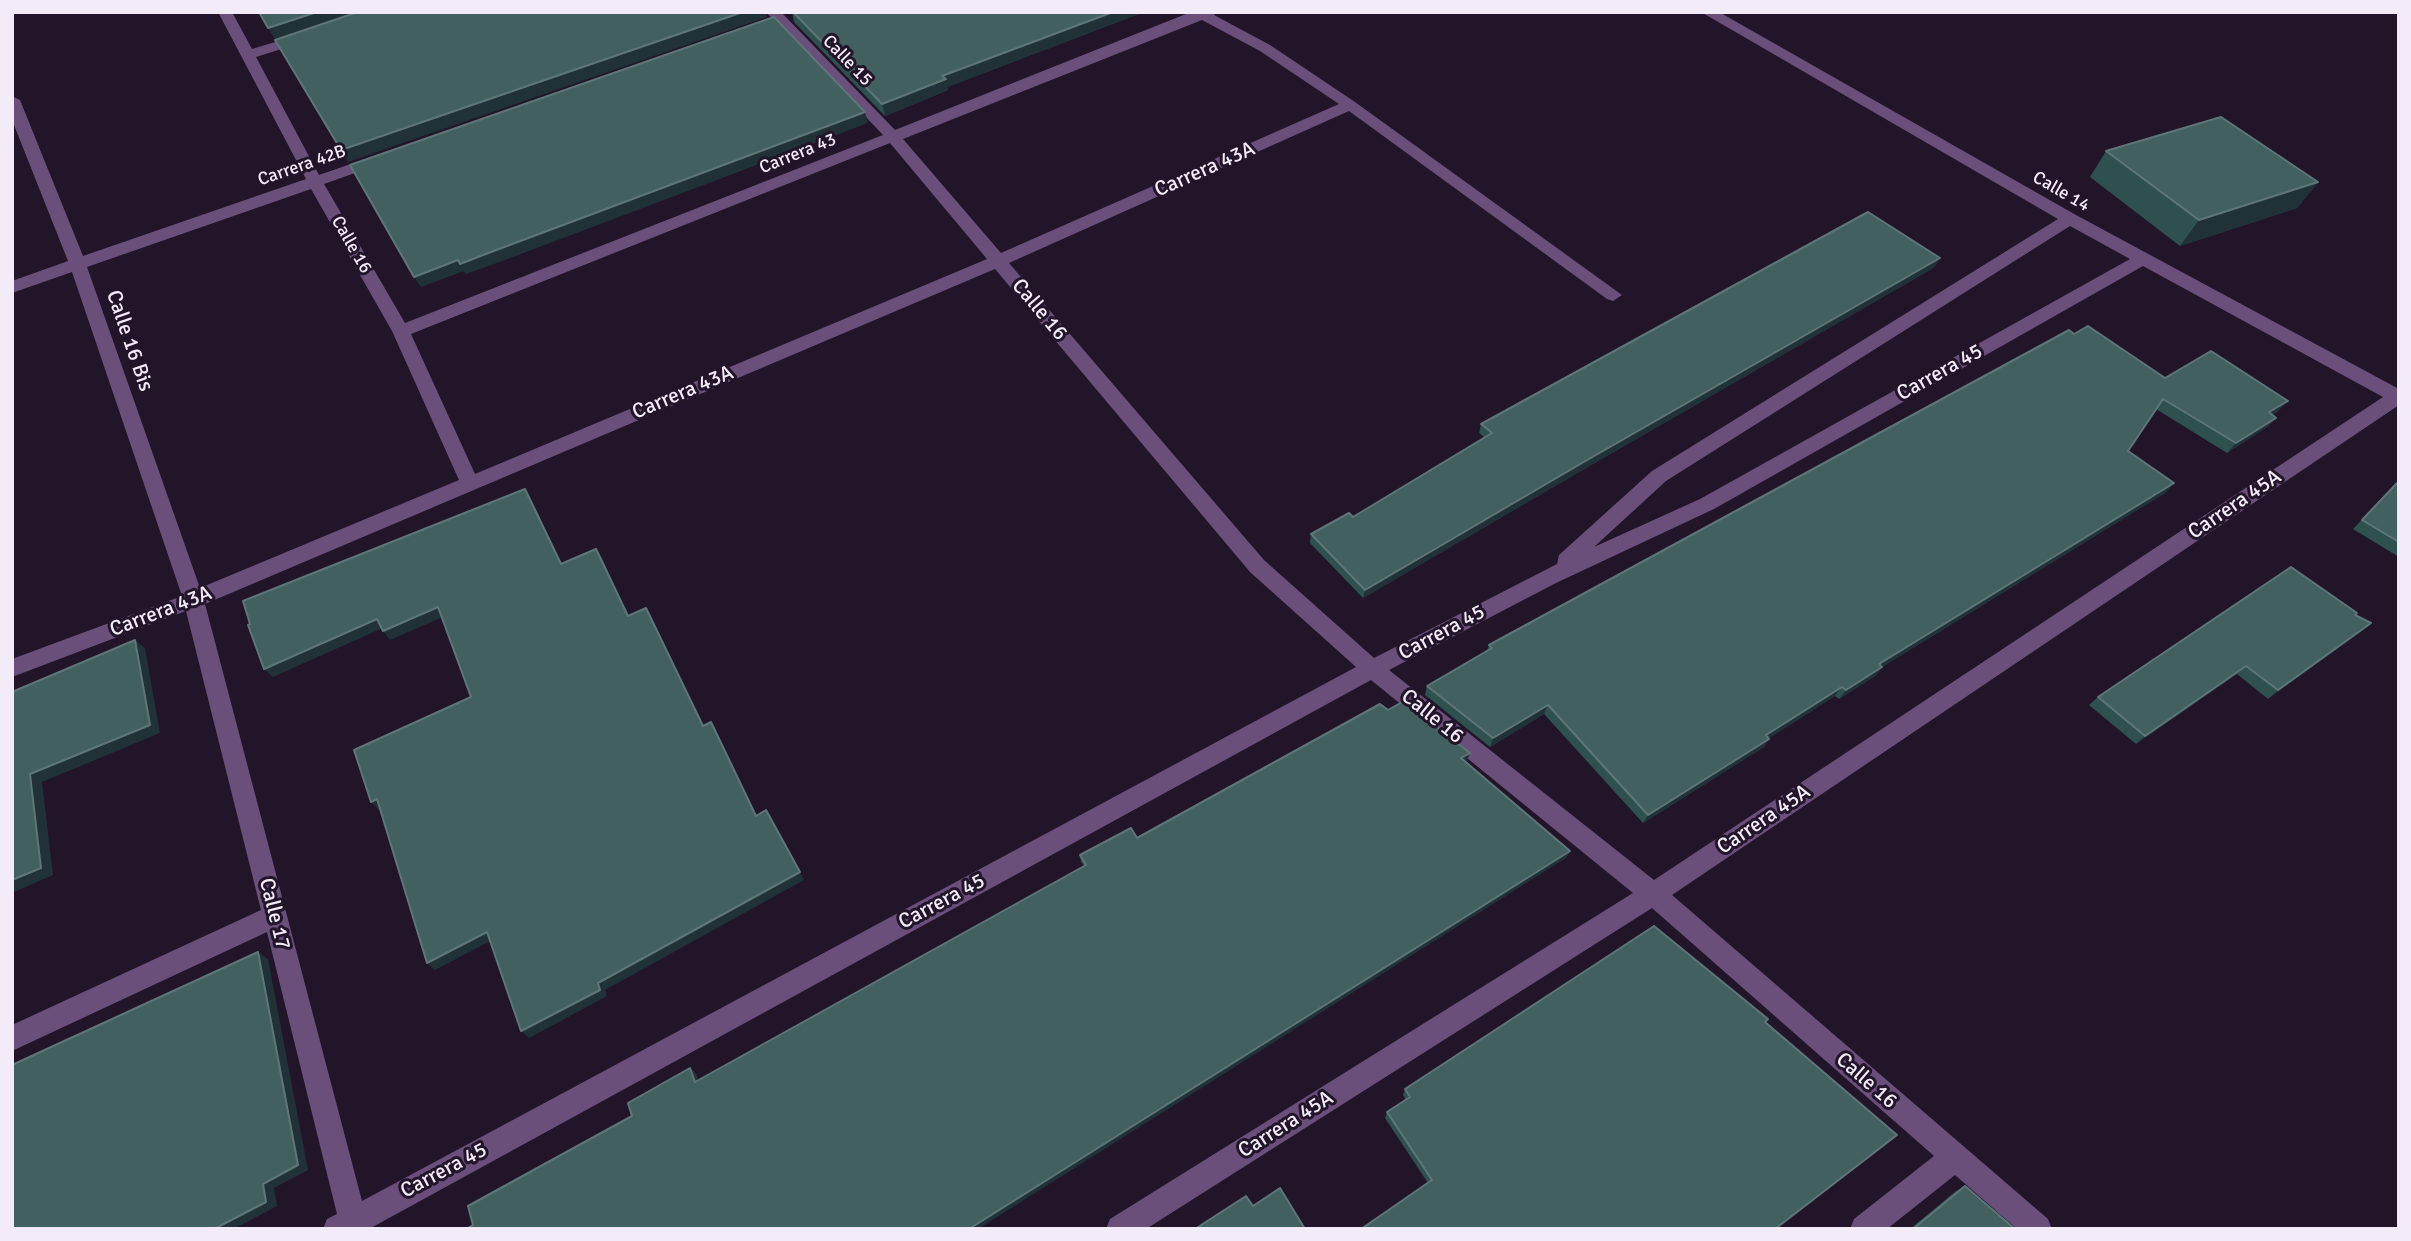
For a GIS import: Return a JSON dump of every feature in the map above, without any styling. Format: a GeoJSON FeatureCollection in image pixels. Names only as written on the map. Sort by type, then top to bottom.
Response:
{"type":"FeatureCollection","features":[{"type":"Feature","properties":{"kind":"street","name":"Calle 16"},"geometry":{"type":"LineString","coordinates":[[225,12],[315,181],[401,331],[470,482]]}},
{"type":"Feature","properties":{"kind":"street","name":"Calle 14"},"geometry":{"type":"LineString","coordinates":[[1708,12],[2070,219],[2398,397]]}},
{"type":"Feature","properties":{"kind":"street"},"geometry":{"type":"LineString","coordinates":[[1203,13],[1265,48],[1350,105],[1613,295]]}},
{"type":"Feature","properties":{"kind":"street","name":"Carrera 43"},"geometry":{"type":"LineString","coordinates":[[401,331],[1203,13]]}},
{"type":"Feature","properties":{"kind":"street","name":"Calle 15"},"geometry":{"type":"LineString","coordinates":[[778,18],[893,137]]}},
{"type":"Feature","properties":{"kind":"street"},"geometry":{"type":"LineString","coordinates":[[249,54],[323,31]]}},
{"type":"Feature","properties":{"kind":"street","name":"Calle 16 Bis"},"geometry":{"type":"LineString","coordinates":[[12,100],[78,264],[194,600]]}},
{"type":"Feature","properties":{"kind":"street","name":"Carrera 43A"},"geometry":{"type":"LineString","coordinates":[[12,668],[194,600],[998,261],[1350,105]]}},
{"type":"Feature","properties":{"kind":"street","name":"Calle 16"},"geometry":{"type":"LineString","coordinates":[[893,137],[1256,566],[1372,669],[1653,894],[2038,1229]]}},
{"type":"Feature","properties":{"kind":"street","name":"Carrera 42B"},"geometry":{"type":"LineString","coordinates":[[12,287],[392,155]]}},
{"type":"Feature","properties":{"kind":"street","name":"Carrera 45"},"geometry":{"type":"LineString","coordinates":[[1549,577],[1659,477],[2070,219]]}},
{"type":"Feature","properties":{"kind":"street","name":"Carrera 45"},"geometry":{"type":"LineString","coordinates":[[348,1226],[1372,669],[1549,577],[1707,504],[2142,259]]}},
{"type":"Feature","properties":{"kind":"street","name":"Carrera 45A"},"geometry":{"type":"LineString","coordinates":[[1120,1229],[1653,894],[2398,397]]}},
{"type":"Feature","properties":{"kind":"street","name":"Calle 17"},"geometry":{"type":"LineString","coordinates":[[194,600],[274,916],[348,1226]]}},
{"type":"Feature","properties":{"kind":"street"},"geometry":{"type":"LineString","coordinates":[[12,1038],[274,916]]}},
{"type":"Feature","properties":{"kind":"street"},"geometry":{"type":"LineString","coordinates":[[1864,1229],[1954,1158]]}},
{"type":"Feature","properties":{"kind":"building"},"geometry":{"type":"Polygon","coordinates":[[[259,12],[317,12],[268,28],[259,12]]]}},
{"type":"Feature","properties":{"kind":"building"},"geometry":{"type":"Polygon","coordinates":[[[358,12],[743,12],[341,150],[275,40],[358,12]]]}},
{"type":"Feature","properties":{"kind":"building"},"geometry":{"type":"Polygon","coordinates":[[[793,12],[1113,12],[942,76],[946,79],[882,104],[793,12]]]}},
{"type":"Feature","properties":{"kind":"building"},"geometry":{"type":"Polygon","coordinates":[[[774,17],[865,112],[460,264],[458,260],[414,277],[350,165],[774,17]]]}},
{"type":"Feature","properties":{"kind":"building"},"geometry":{"type":"Polygon","coordinates":[[[2221,117],[2318,182],[2199,220],[2106,151],[2221,117]]]}},
{"type":"Feature","properties":{"kind":"building"},"geometry":{"type":"Polygon","coordinates":[[[1868,212],[1940,258],[1365,590],[1311,534],[1349,513],[1353,517],[1492,433],[1481,424],[1868,212]]]}},
{"type":"Feature","properties":{"kind":"building"},"geometry":{"type":"Polygon","coordinates":[[[2088,326],[2165,378],[2211,351],[2288,401],[2269,412],[2276,418],[2236,443],[2163,399],[2128,451],[2174,483],[1879,664],[1882,667],[1846,690],[1842,687],[1766,735],[1769,739],[1648,815],[1548,705],[1493,738],[1427,686],[1492,648],[1489,645],[2069,330],[2074,334],[2088,326]]]}},
{"type":"Feature","properties":{"kind":"building"},"geometry":{"type":"Polygon","coordinates":[[[2399,481],[2399,542],[2362,520],[2399,481]]]}},
{"type":"Feature","properties":{"kind":"building"},"geometry":{"type":"Polygon","coordinates":[[[525,489],[561,564],[596,549],[628,616],[646,608],[703,726],[711,722],[756,816],[766,810],[800,872],[598,983],[600,990],[521,1031],[487,932],[427,963],[377,799],[371,802],[354,750],[471,697],[438,607],[383,631],[377,619],[264,669],[248,625],[250,624],[243,601],[525,489]]]}},
{"type":"Feature","properties":{"kind":"building"},"geometry":{"type":"Polygon","coordinates":[[[2291,567],[2357,613],[2355,615],[2371,623],[2278,690],[2246,666],[2145,736],[2098,697],[2291,567]]]}},
{"type":"Feature","properties":{"kind":"building"},"geometry":{"type":"Polygon","coordinates":[[[135,640],[150,725],[30,774],[41,868],[12,880],[12,692],[135,640]]]}},
{"type":"Feature","properties":{"kind":"building"},"geometry":{"type":"Polygon","coordinates":[[[1404,701],[1470,753],[1461,758],[1570,851],[969,1229],[466,1229],[473,1225],[468,1206],[632,1116],[628,1103],[690,1068],[695,1082],[1086,865],[1080,855],[1131,828],[1137,838],[1380,704],[1388,710],[1404,701]]]}},
{"type":"Feature","properties":{"kind":"building"},"geometry":{"type":"Polygon","coordinates":[[[1654,926],[1768,1019],[1765,1022],[1897,1135],[1775,1229],[1361,1229],[1432,1180],[1387,1112],[1410,1097],[1405,1089],[1654,926]]]}},
{"type":"Feature","properties":{"kind":"building"},"geometry":{"type":"Polygon","coordinates":[[[258,952],[298,1165],[263,1184],[266,1202],[214,1229],[12,1229],[12,1065],[258,952]]]}},
{"type":"Feature","properties":{"kind":"building"},"geometry":{"type":"Polygon","coordinates":[[[1965,1186],[2015,1229],[1913,1229],[1965,1186]]]}},
{"type":"Feature","properties":{"kind":"building"},"geometry":{"type":"Polygon","coordinates":[[[1280,1188],[1305,1229],[1195,1229],[1246,1196],[1253,1206],[1280,1188]]]}}]}
